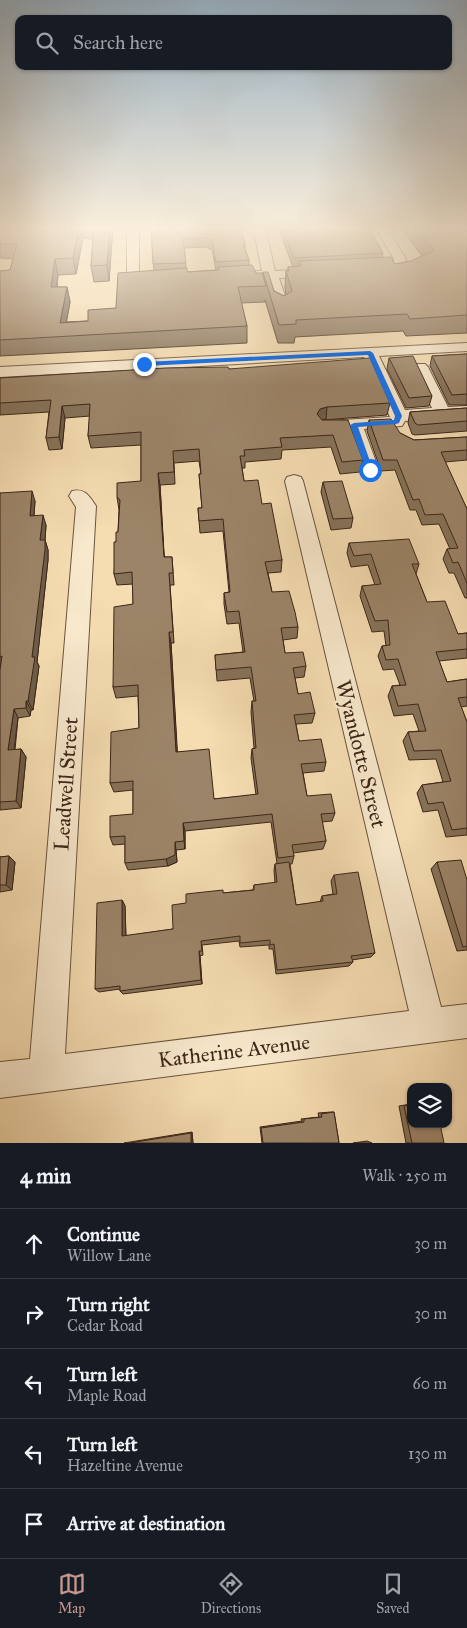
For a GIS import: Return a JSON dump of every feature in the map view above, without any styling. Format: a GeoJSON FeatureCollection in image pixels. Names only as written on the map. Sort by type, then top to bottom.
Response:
{"type":"FeatureCollection","features":[{"type":"Feature","properties":{"kind":"street"},"geometry":{"type":"LineString","coordinates":[[272,280],[282,308]]}},
{"type":"Feature","properties":{"kind":"street"},"geometry":{"type":"LineString","coordinates":[[0,372],[467,347]]}},
{"type":"Feature","properties":{"kind":"street"},"geometry":{"type":"LineString","coordinates":[[370,353],[404,438]]}},
{"type":"Feature","properties":{"kind":"street"},"geometry":{"type":"LineString","coordinates":[[420,367],[443,413]]}},
{"type":"Feature","properties":{"kind":"street"},"geometry":{"type":"LineString","coordinates":[[326,426],[354,425],[443,413],[467,412]]}},
{"type":"Feature","properties":{"kind":"street"},"geometry":{"type":"LineString","coordinates":[[354,425],[370,470]]}},
{"type":"Feature","properties":{"kind":"street","name":"Wyandotte Street"},"geometry":{"type":"LineString","coordinates":[[294,481],[429,1026]]}},
{"type":"Feature","properties":{"kind":"street","name":"Leadwell Street"},"geometry":{"type":"LineString","coordinates":[[46,1074],[86,506],[79,496]]}},
{"type":"Feature","properties":{"kind":"street","name":"Katherine Avenue"},"geometry":{"type":"LineString","coordinates":[[0,1080],[467,1021]]}},
{"type":"Feature","properties":{"kind":"building"},"geometry":{"type":"Polygon","coordinates":[[[0,280],[52,280],[51,287],[67,287],[60,323],[88,321],[88,310],[116,308],[118,280],[264,280],[266,286],[238,287],[247,326],[0,340],[0,280]]]}},
{"type":"Feature","properties":{"kind":"building"},"geometry":{"type":"Polygon","coordinates":[[[266,280],[271,280],[274,291],[284,296],[292,291],[289,280],[467,280],[467,315],[410,319],[407,314],[296,320],[296,324],[279,325],[266,280]]]}},
{"type":"Feature","properties":{"kind":"building"},"geometry":{"type":"Polygon","coordinates":[[[467,354],[467,394],[452,395],[432,356],[467,354]]]}},
{"type":"Feature","properties":{"kind":"building"},"geometry":{"type":"Polygon","coordinates":[[[413,356],[432,396],[409,398],[389,358],[413,356]]]}},
{"type":"Feature","properties":{"kind":"building"},"geometry":{"type":"Polygon","coordinates":[[[370,358],[390,403],[327,407],[320,409],[317,414],[322,420],[348,420],[363,460],[342,462],[333,435],[280,438],[282,447],[244,450],[245,456],[240,456],[244,481],[258,480],[262,504],[271,503],[282,560],[265,562],[272,592],[289,591],[295,612],[298,627],[281,628],[285,653],[303,652],[306,666],[293,668],[298,694],[310,692],[315,713],[294,715],[299,741],[321,739],[326,762],[301,764],[307,796],[331,794],[335,813],[321,814],[326,841],[292,845],[294,856],[278,858],[272,814],[183,823],[184,841],[175,842],[175,855],[166,859],[125,863],[125,836],[110,837],[110,816],[133,814],[133,781],[110,783],[111,732],[139,728],[138,685],[113,687],[114,607],[133,604],[132,572],[114,574],[114,542],[116,542],[116,532],[118,532],[120,500],[117,497],[117,483],[141,481],[141,432],[88,436],[90,404],[62,406],[59,437],[46,438],[51,400],[0,403],[0,378],[165,368],[228,367],[229,369],[370,358]],[[199,449],[173,451],[174,472],[158,473],[164,557],[172,557],[173,573],[169,573],[173,632],[169,632],[176,752],[209,749],[214,799],[258,794],[252,749],[256,748],[252,701],[256,701],[251,667],[216,670],[215,655],[245,652],[239,611],[227,612],[224,593],[230,592],[223,519],[199,521],[198,508],[202,508],[199,474],[201,474],[199,449]]]}},
{"type":"Feature","properties":{"kind":"building"},"geometry":{"type":"Polygon","coordinates":[[[467,408],[467,421],[418,425],[415,423],[410,412],[467,408]]]}},
{"type":"Feature","properties":{"kind":"building"},"geometry":{"type":"Polygon","coordinates":[[[391,419],[400,433],[414,440],[467,437],[467,450],[441,452],[467,509],[467,583],[458,562],[453,563],[447,549],[458,548],[443,514],[425,515],[419,499],[413,500],[397,460],[383,460],[369,420],[391,419]]]}},
{"type":"Feature","properties":{"kind":"building"},"geometry":{"type":"Polygon","coordinates":[[[342,481],[353,518],[333,519],[323,482],[342,481]]]}},
{"type":"Feature","properties":{"kind":"building"},"geometry":{"type":"Polygon","coordinates":[[[32,491],[30,516],[43,515],[40,540],[45,540],[32,657],[35,657],[26,708],[14,709],[8,750],[21,749],[16,801],[0,802],[0,670],[2,656],[0,657],[0,493],[32,491]]]}},
{"type":"Feature","properties":{"kind":"building"},"geometry":{"type":"Polygon","coordinates":[[[409,539],[419,564],[412,564],[427,602],[445,601],[458,634],[467,633],[467,649],[436,652],[447,682],[467,679],[467,697],[458,698],[467,722],[467,828],[452,830],[443,802],[428,804],[422,785],[451,781],[441,750],[414,751],[408,732],[426,731],[418,704],[398,706],[392,686],[406,685],[398,659],[386,660],[382,646],[390,645],[388,620],[375,621],[362,586],[381,584],[371,554],[354,556],[349,543],[409,539]]]}},
{"type":"Feature","properties":{"kind":"building"},"geometry":{"type":"Polygon","coordinates":[[[9,856],[6,885],[0,885],[0,857],[9,856]]]}},
{"type":"Feature","properties":{"kind":"building"},"geometry":{"type":"Polygon","coordinates":[[[461,860],[467,880],[467,946],[463,947],[437,862],[461,860]]]}},
{"type":"Feature","properties":{"kind":"building"},"geometry":{"type":"Polygon","coordinates":[[[289,862],[296,905],[323,901],[322,896],[337,894],[334,875],[358,872],[375,953],[351,956],[353,962],[277,970],[274,944],[270,945],[270,940],[240,943],[240,936],[201,941],[202,951],[199,951],[201,980],[120,991],[120,986],[95,989],[97,903],[122,900],[122,936],[173,929],[172,905],[186,903],[186,894],[223,890],[223,893],[254,890],[254,885],[277,882],[275,864],[289,862]]]}},
{"type":"Feature","properties":{"kind":"building"},"geometry":{"type":"Polygon","coordinates":[[[404,1106],[407,1106],[407,1120],[404,1106]]]}},
{"type":"Feature","properties":{"kind":"building"},"geometry":{"type":"Polygon","coordinates":[[[334,1112],[339,1143],[263,1143],[261,1128],[304,1122],[304,1119],[322,1117],[321,1114],[334,1112]]]}},
{"type":"Feature","properties":{"kind":"building"},"geometry":{"type":"Polygon","coordinates":[[[409,1128],[441,1128],[444,1143],[412,1143],[409,1128]]]}},
{"type":"Feature","properties":{"kind":"building"},"geometry":{"type":"Polygon","coordinates":[[[191,1133],[191,1143],[130,1143],[191,1133]]]}},
{"type":"Feature","properties":{"kind":"route"},"geometry":{"type":"LineString","coordinates":[[144,364],[370,353],[399,416],[396,422],[354,425],[370,470]]}}]}
